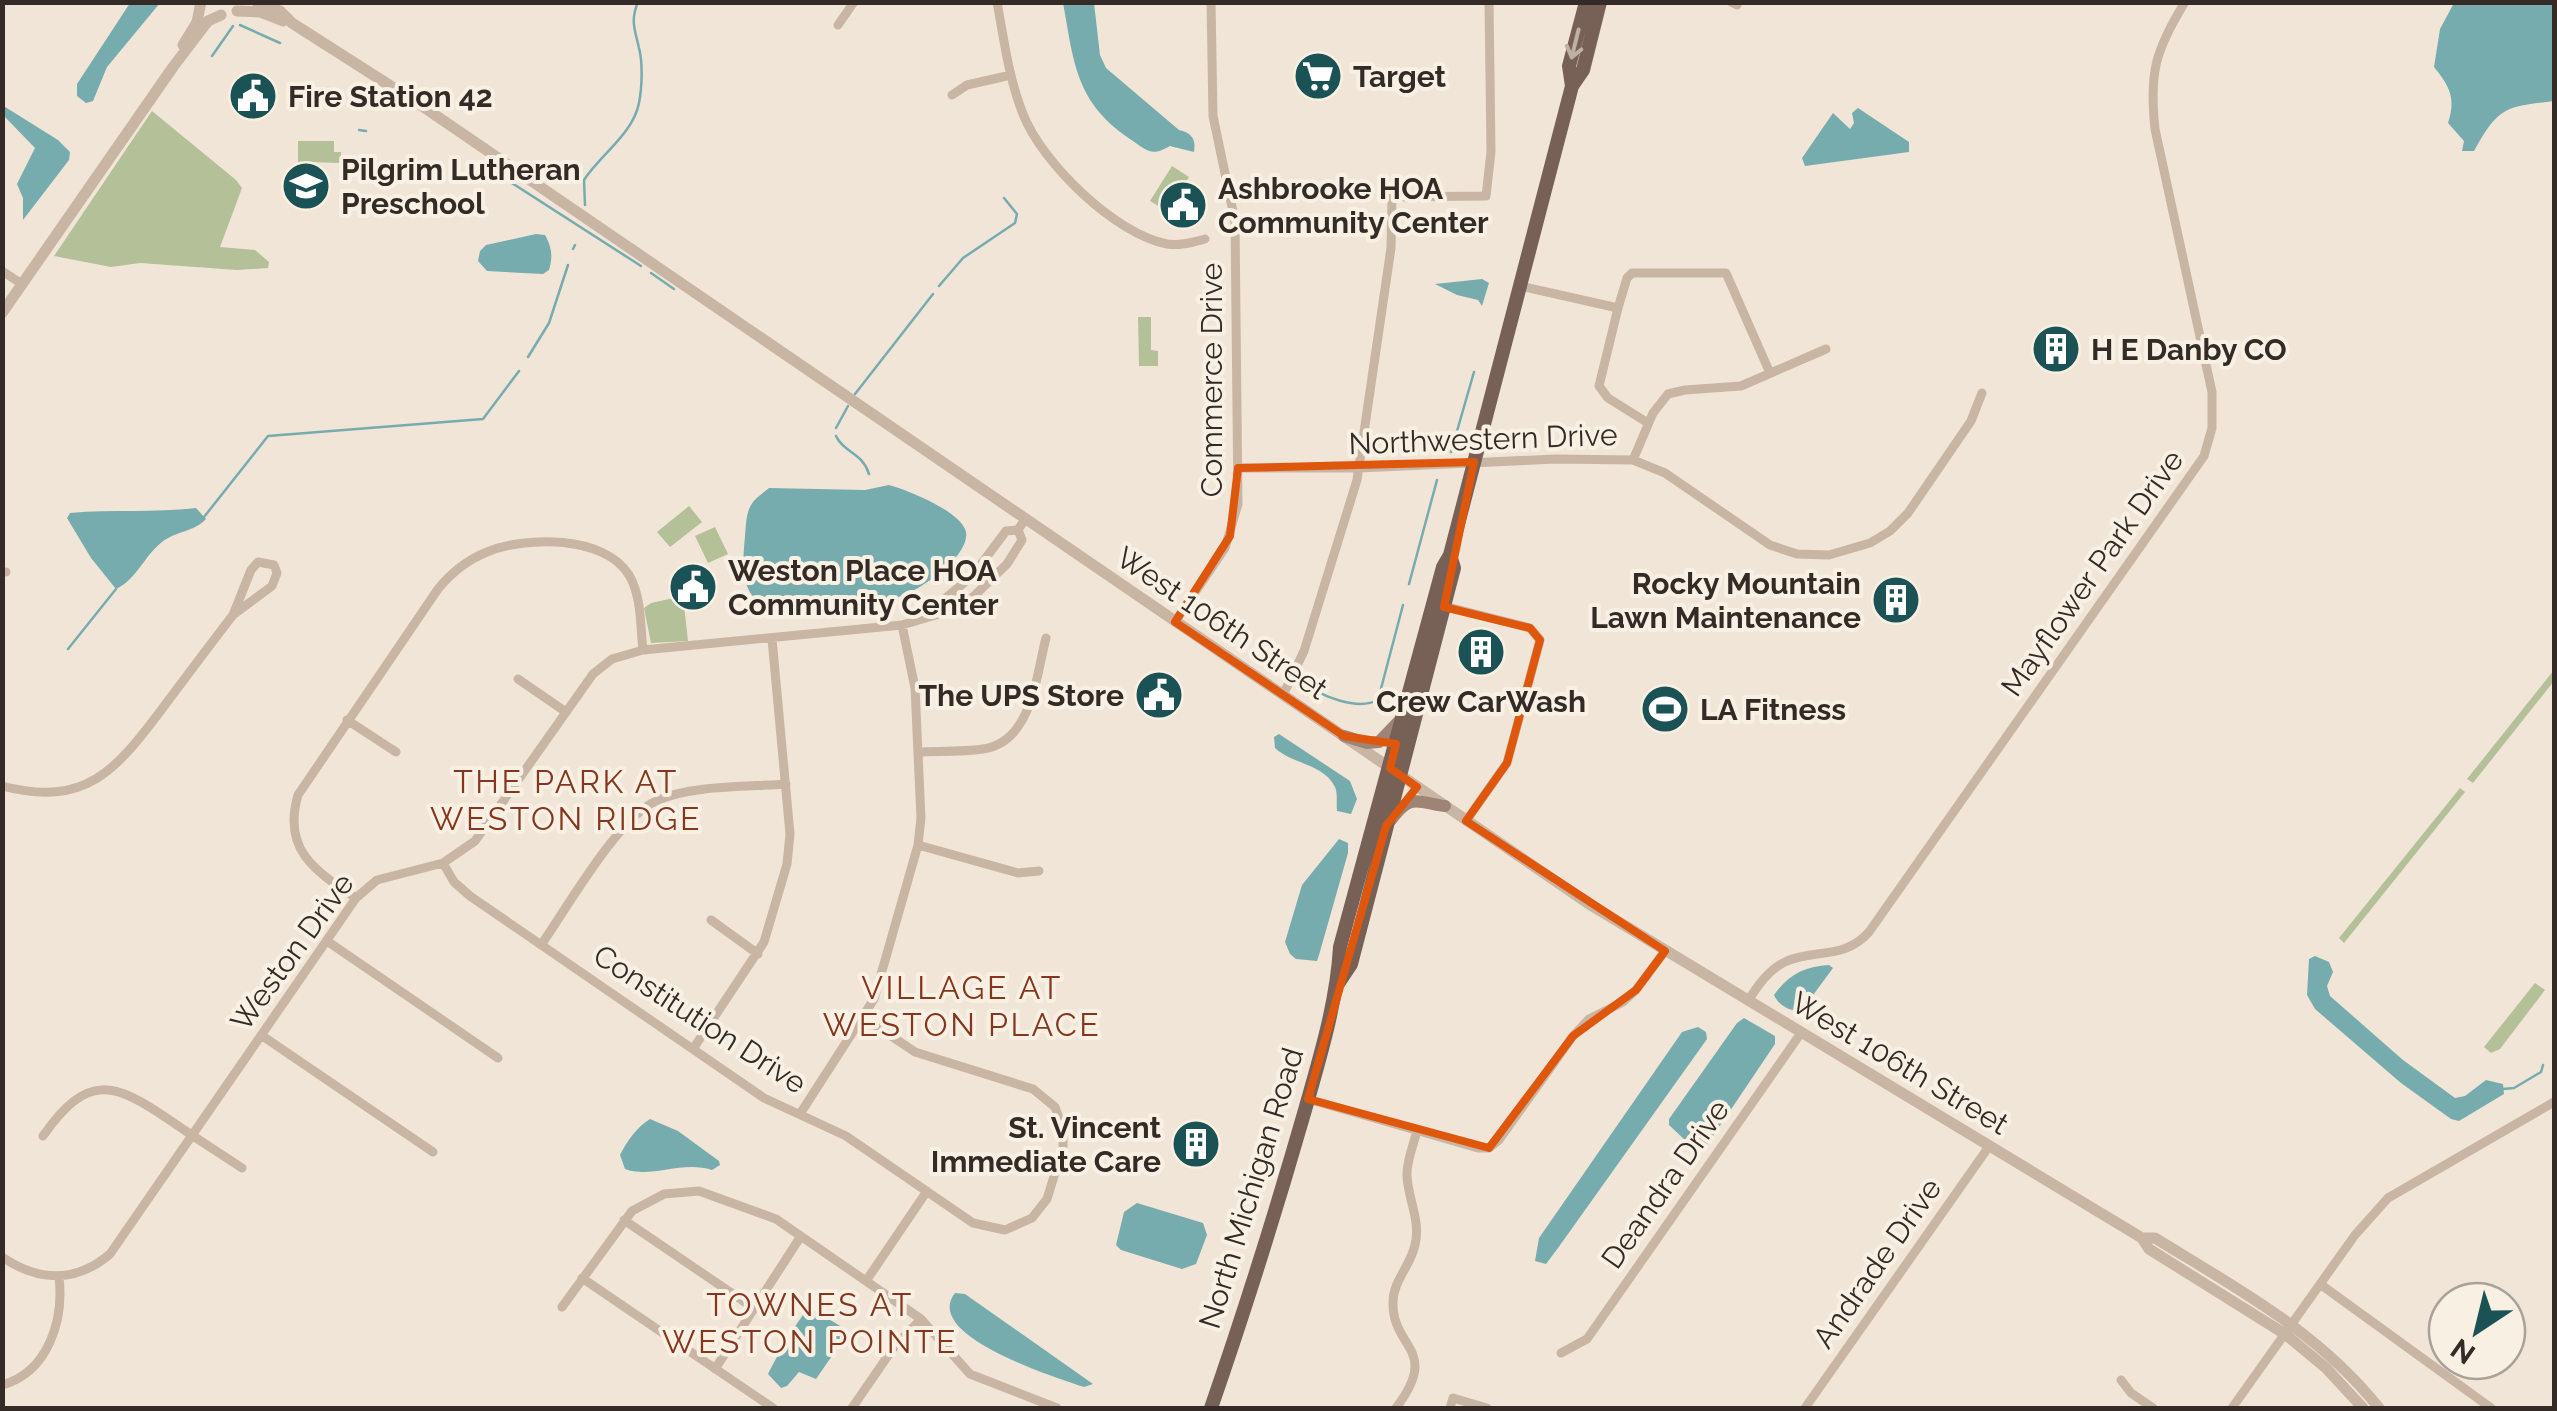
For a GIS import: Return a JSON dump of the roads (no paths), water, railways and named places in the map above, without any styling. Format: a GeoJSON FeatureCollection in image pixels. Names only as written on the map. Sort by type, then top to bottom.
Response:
{"type":"FeatureCollection","features":[{"type":"Feature","properties":{"kind":"main road","name":"North Michigan Road"},"geometry":{"type":"LineString","coordinates":[[1572,86],[1569,66],[1586,2]]}},
{"type":"Feature","properties":{"kind":"main road","name":"North Michigan Road"},"geometry":{"type":"LineString","coordinates":[[1338,982],[1351,964],[1386,826],[1404,716],[1572,86],[1583,70],[1600,2]]}},
{"type":"Feature","properties":{"kind":"main road","name":"North Michigan Road"},"geometry":{"type":"LineString","coordinates":[[1211,1408],[1308,1099],[1338,982],[1340,947],[1444,606],[1454,568],[1450,555]]}},
{"type":"Feature","properties":{"kind":"main road"},"geometry":{"type":"LineString","coordinates":[[1344,736],[1367,743],[1379,742],[1404,716]]}},
{"type":"Feature","properties":{"kind":"main road"},"geometry":{"type":"LineString","coordinates":[[1386,826],[1402,805],[1410,801],[1445,806]]}},
{"type":"Feature","properties":{"kind":"street"},"geometry":{"type":"LineString","coordinates":[[202,2],[220,15]]}},
{"type":"Feature","properties":{"kind":"street"},"geometry":{"type":"LineString","coordinates":[[173,67],[198,19],[202,2]]}},
{"type":"Feature","properties":{"kind":"street","name":"West 106th Street"},"geometry":{"type":"LineString","coordinates":[[257,2],[280,11],[422,106],[1022,524],[1175,622],[1665,951],[2142,1238],[2149,1249],[2288,1328],[2342,1366],[2379,1408]]}},
{"type":"Feature","properties":{"kind":"street"},"geometry":{"type":"LineString","coordinates":[[838,25],[854,2]]}},
{"type":"Feature","properties":{"kind":"street"},"geometry":{"type":"LineString","coordinates":[[997,2],[1023,115],[1060,172],[1083,194],[1151,239],[1174,245],[1205,239]]}},
{"type":"Feature","properties":{"kind":"street","name":"Commerce Drive"},"geometry":{"type":"LineString","coordinates":[[1175,622],[1218,561],[1237,512],[1235,216],[1213,116],[1212,2]]}},
{"type":"Feature","properties":{"kind":"street"},"geometry":{"type":"LineString","coordinates":[[1283,695],[1304,651],[1360,468],[1391,248],[1392,197],[1486,196],[1491,152],[1489,2]]}},
{"type":"Feature","properties":{"kind":"street","name":"Mayflower Park Drive"},"geometry":{"type":"LineString","coordinates":[[1748,1001],[1764,978],[1780,965],[1803,957],[1842,952],[1874,927],[2204,456],[2212,428],[2212,392],[2155,129],[2151,87],[2168,30],[2185,2]]}},
{"type":"Feature","properties":{"kind":"street"},"geometry":{"type":"LineString","coordinates":[[2,313],[205,24],[241,6]]}},
{"type":"Feature","properties":{"kind":"street","name":"West 106th Street"},"geometry":{"type":"LineString","coordinates":[[241,6],[292,22]]}},
{"type":"Feature","properties":{"kind":"street"},"geometry":{"type":"LineString","coordinates":[[952,95],[967,84],[1011,75]]}},
{"type":"Feature","properties":{"kind":"street"},"geometry":{"type":"LineString","coordinates":[[2,270],[22,284]]}},
{"type":"Feature","properties":{"kind":"street"},"geometry":{"type":"LineString","coordinates":[[1648,423],[1608,398],[1600,386],[1626,278],[1632,274],[1726,273],[1770,373]]}},
{"type":"Feature","properties":{"kind":"street"},"geometry":{"type":"LineString","coordinates":[[1520,286],[1618,308]]}},
{"type":"Feature","properties":{"kind":"street"},"geometry":{"type":"LineString","coordinates":[[1632,460],[1648,423],[1668,394],[1728,389],[1826,349]]}},
{"type":"Feature","properties":{"kind":"street","name":"Northwestern Drive"},"geometry":{"type":"LineString","coordinates":[[1238,468],[1632,460],[1664,473],[1784,551],[1810,556],[1840,553],[1880,538],[1908,513],[1971,421],[1982,392]]}},
{"type":"Feature","properties":{"kind":"street","name":"Weston Drive"},"geometry":{"type":"LineString","coordinates":[[59,1277],[82,1272],[110,1254],[356,898],[383,877],[443,863],[479,837],[602,664],[643,650],[902,625],[932,615],[959,606],[988,585],[1022,540],[1022,524],[1006,531],[973,575],[940,602],[932,615]]}},
{"type":"Feature","properties":{"kind":"street"},"geometry":{"type":"LineString","coordinates":[[356,898],[311,866],[297,844],[294,822],[300,789],[444,583],[467,562],[502,547],[572,543],[608,554],[625,570],[634,587],[643,650]]}},
{"type":"Feature","properties":{"kind":"street"},"geometry":{"type":"LineString","coordinates":[[2,786],[63,792],[87,785],[112,770],[130,752],[233,615],[252,566],[270,562],[278,573],[275,583],[233,615]]}},
{"type":"Feature","properties":{"kind":"street"},"geometry":{"type":"LineString","coordinates":[[1444,606],[1530,628],[1540,640],[1506,763],[1466,820]]}},
{"type":"Feature","properties":{"kind":"street"},"geometry":{"type":"LineString","coordinates":[[800,1114],[877,990],[918,845],[921,818],[916,688],[902,625]]}},
{"type":"Feature","properties":{"kind":"street"},"geometry":{"type":"LineString","coordinates":[[918,752],[982,749],[1011,737],[1026,713],[1046,638]]}},
{"type":"Feature","properties":{"kind":"street"},"geometry":{"type":"LineString","coordinates":[[693,1050],[758,954],[790,848],[772,639]]}},
{"type":"Feature","properties":{"kind":"street"},"geometry":{"type":"LineString","coordinates":[[518,679],[566,712]]}},
{"type":"Feature","properties":{"kind":"street"},"geometry":{"type":"LineString","coordinates":[[348,720],[396,752]]}},
{"type":"Feature","properties":{"kind":"street"},"geometry":{"type":"LineString","coordinates":[[541,945],[619,833],[643,808],[678,794],[786,784]]}},
{"type":"Feature","properties":{"kind":"street"},"geometry":{"type":"LineString","coordinates":[[918,845],[1018,873],[1039,871]]}},
{"type":"Feature","properties":{"kind":"street","name":"Constitution Drive"},"geometry":{"type":"LineString","coordinates":[[443,863],[464,891],[764,1098],[846,1136],[973,1223],[994,1230],[1011,1229],[1026,1222],[1044,1203],[1064,1138],[1062,1120],[1055,1107],[1033,1089],[914,1052],[863,1017]]}},
{"type":"Feature","properties":{"kind":"street"},"geometry":{"type":"LineString","coordinates":[[711,920],[758,954]]}},
{"type":"Feature","properties":{"kind":"street"},"geometry":{"type":"LineString","coordinates":[[327,942],[498,1058]]}},
{"type":"Feature","properties":{"kind":"street"},"geometry":{"type":"LineString","coordinates":[[1308,1099],[1489,1148],[1589,1018],[1623,1002],[1665,951]]}},
{"type":"Feature","properties":{"kind":"street","name":"Deandra Drive"},"geometry":{"type":"LineString","coordinates":[[1560,1353],[1587,1338],[1801,1033]]}},
{"type":"Feature","properties":{"kind":"street"},"geometry":{"type":"LineString","coordinates":[[262,1036],[434,1152]]}},
{"type":"Feature","properties":{"kind":"street"},"geometry":{"type":"LineString","coordinates":[[43,1136],[70,1102],[89,1092],[109,1090],[140,1100],[242,1168]]}},
{"type":"Feature","properties":{"kind":"street"},"geometry":{"type":"LineString","coordinates":[[2232,1408],[2362,1225],[2388,1198],[2554,1102]]}},
{"type":"Feature","properties":{"kind":"street"},"geometry":{"type":"LineString","coordinates":[[1396,1408],[1414,1377],[1415,1364],[1413,1350],[1394,1318],[1393,1296],[1415,1246],[1417,1226],[1406,1173],[1417,1130]]}},
{"type":"Feature","properties":{"kind":"street","name":"Andrade Drive"},"geometry":{"type":"LineString","coordinates":[[1805,1408],[1990,1145]]}},
{"type":"Feature","properties":{"kind":"street"},"geometry":{"type":"LineString","coordinates":[[562,1306],[624,1220],[656,1197],[676,1190],[698,1190],[765,1214],[801,1236],[921,1319],[970,1374],[1058,1408]]}},
{"type":"Feature","properties":{"kind":"street"},"geometry":{"type":"LineString","coordinates":[[866,1281],[927,1191]]}},
{"type":"Feature","properties":{"kind":"street"},"geometry":{"type":"LineString","coordinates":[[624,1220],[752,1308]]}},
{"type":"Feature","properties":{"kind":"street"},"geometry":{"type":"LineString","coordinates":[[715,1369],[801,1236]]}},
{"type":"Feature","properties":{"kind":"street"},"geometry":{"type":"LineString","coordinates":[[2,1257],[34,1274],[59,1277],[59,1319],[51,1340],[27,1374],[2,1385]]}},
{"type":"Feature","properties":{"kind":"street"},"geometry":{"type":"LineString","coordinates":[[582,1278],[773,1408]]}},
{"type":"Feature","properties":{"kind":"street"},"geometry":{"type":"LineString","coordinates":[[2320,1284],[2491,1408]]}},
{"type":"Feature","properties":{"kind":"street"},"geometry":{"type":"LineString","coordinates":[[852,1408],[894,1347],[921,1319]]}},
{"type":"Feature","properties":{"kind":"street","name":"West 106th Street"},"geometry":{"type":"LineString","coordinates":[[2288,1328],[2363,1408]]}},
{"type":"Feature","properties":{"kind":"street"},"geometry":{"type":"LineString","coordinates":[[2121,1380],[2152,1408]]}},
{"type":"Feature","properties":{"kind":"street"},"geometry":{"type":"LineString","coordinates":[[1452,1403],[1487,1408]]}},
{"type":"Feature","properties":{"kind":"water"},"geometry":{"type":"Polygon","coordinates":[[[130,3],[160,3],[107,67],[93,101],[86,103],[77,96],[77,84],[130,3]]]}},
{"type":"Feature","properties":{"kind":"water"},"geometry":{"type":"Polygon","coordinates":[[[1063,3],[1094,3],[1100,55],[1106,68],[1190,135],[1194,152],[1170,146],[1154,152],[1146,149],[1098,110],[1080,79],[1063,3]]]}},
{"type":"Feature","properties":{"kind":"water"},"geometry":{"type":"Polygon","coordinates":[[[2454,3],[2554,3],[2554,101],[2505,111],[2490,125],[2474,151],[2462,151],[2464,141],[2448,123],[2450,93],[2434,67],[2440,29],[2454,3]]]}},
{"type":"Feature","properties":{"kind":"water"},"geometry":{"type":"Polygon","coordinates":[[[2,105],[58,140],[70,152],[69,160],[23,220],[23,198],[17,184],[35,148],[3,115],[2,105]]]}},
{"type":"Feature","properties":{"kind":"water"},"geometry":{"type":"Polygon","coordinates":[[[1858,108],[1909,142],[1909,152],[1805,166],[1802,158],[1833,113],[1850,129],[1854,123],[1852,113],[1858,108]]]}},
{"type":"Feature","properties":{"kind":"water"},"geometry":{"type":"Polygon","coordinates":[[[545,235],[550,248],[549,270],[543,274],[487,271],[478,261],[486,245],[545,235]]]}},
{"type":"Feature","properties":{"kind":"water"},"geometry":{"type":"Polygon","coordinates":[[[1482,279],[1489,283],[1482,306],[1478,300],[1435,284],[1482,279]]]}},
{"type":"Feature","properties":{"kind":"water"},"geometry":{"type":"Polygon","coordinates":[[[889,485],[945,510],[966,532],[961,550],[933,578],[890,600],[844,607],[782,611],[768,607],[751,593],[743,561],[747,516],[753,502],[769,488],[865,490],[889,485]]]}},
{"type":"Feature","properties":{"kind":"water"},"geometry":{"type":"Polygon","coordinates":[[[196,508],[206,519],[162,542],[130,579],[116,589],[67,518],[70,513],[196,508]]]}},
{"type":"Feature","properties":{"kind":"water"},"geometry":{"type":"Polygon","coordinates":[[[1279,734],[1350,781],[1357,799],[1351,814],[1337,811],[1335,787],[1330,779],[1275,748],[1274,737],[1279,734]]]}},
{"type":"Feature","properties":{"kind":"water"},"geometry":{"type":"Polygon","coordinates":[[[1339,839],[1348,843],[1348,853],[1317,961],[1296,959],[1285,942],[1302,885],[1339,839]]]}},
{"type":"Feature","properties":{"kind":"water"},"geometry":{"type":"Polygon","coordinates":[[[2315,956],[2329,962],[2333,972],[2327,986],[2330,996],[2403,1060],[2455,1098],[2465,1096],[2486,1080],[2503,1084],[2504,1094],[2459,1121],[2401,1083],[2315,1009],[2307,995],[2309,959],[2315,956]]]}},
{"type":"Feature","properties":{"kind":"water"},"geometry":{"type":"Polygon","coordinates":[[[1812,967],[1833,968],[1802,1010],[1789,1009],[1776,999],[1774,995],[1791,977],[1812,967]]]}},
{"type":"Feature","properties":{"kind":"water"},"geometry":{"type":"Polygon","coordinates":[[[1744,1018],[1775,1036],[1775,1044],[1701,1149],[1687,1142],[1669,1125],[1669,1119],[1744,1018]]]}},
{"type":"Feature","properties":{"kind":"water"},"geometry":{"type":"Polygon","coordinates":[[[1698,1027],[1706,1032],[1707,1039],[1546,1264],[1535,1261],[1539,1238],[1682,1032],[1698,1027]]]}},
{"type":"Feature","properties":{"kind":"water"},"geometry":{"type":"Polygon","coordinates":[[[650,1119],[678,1131],[720,1165],[712,1170],[625,1169],[620,1155],[650,1119]]]}},
{"type":"Feature","properties":{"kind":"water"},"geometry":{"type":"Polygon","coordinates":[[[1137,1203],[1203,1223],[1207,1235],[1196,1264],[1182,1269],[1116,1245],[1124,1212],[1137,1203]]]}},
{"type":"Feature","properties":{"kind":"water"},"geometry":{"type":"Polygon","coordinates":[[[955,1293],[965,1294],[1093,1384],[1084,1387],[1048,1375],[974,1339],[957,1325],[950,1309],[955,1293]]]}},
{"type":"Feature","properties":{"kind":"water"},"geometry":{"type":"Polygon","coordinates":[[[810,1308],[842,1327],[843,1340],[816,1379],[799,1372],[781,1388],[768,1374],[810,1308]]]}},
{"type":"Feature","properties":{"kind":"waterway"},"geometry":{"type":"LineString","coordinates":[[585,205],[584,180],[630,125],[639,103],[641,61],[634,20],[638,2]]}},
{"type":"Feature","properties":{"kind":"waterway"},"geometry":{"type":"LineString","coordinates":[[240,25],[280,43]]}},
{"type":"Feature","properties":{"kind":"waterway"},"geometry":{"type":"LineString","coordinates":[[212,56],[233,26]]}},
{"type":"Feature","properties":{"kind":"waterway"},"geometry":{"type":"LineString","coordinates":[[359,130],[366,131]]}},
{"type":"Feature","properties":{"kind":"waterway"},"geometry":{"type":"LineString","coordinates":[[484,165],[641,266]]}},
{"type":"Feature","properties":{"kind":"waterway"},"geometry":{"type":"LineString","coordinates":[[939,286],[963,258],[1015,223],[1017,214],[1004,198]]}},
{"type":"Feature","properties":{"kind":"waterway"},"geometry":{"type":"LineString","coordinates":[[573,249],[575,245]]}},
{"type":"Feature","properties":{"kind":"waterway"},"geometry":{"type":"LineString","coordinates":[[528,357],[549,323],[568,265]]}},
{"type":"Feature","properties":{"kind":"waterway"},"geometry":{"type":"LineString","coordinates":[[651,273],[674,289]]}},
{"type":"Feature","properties":{"kind":"waterway"},"geometry":{"type":"LineString","coordinates":[[855,394],[933,294]]}},
{"type":"Feature","properties":{"kind":"waterway"},"geometry":{"type":"LineString","coordinates":[[204,517],[268,436],[483,419],[519,371]]}},
{"type":"Feature","properties":{"kind":"waterway"},"geometry":{"type":"LineString","coordinates":[[1451,452],[1474,372]]}},
{"type":"Feature","properties":{"kind":"waterway"},"geometry":{"type":"LineString","coordinates":[[836,428],[848,406]]}},
{"type":"Feature","properties":{"kind":"waterway"},"geometry":{"type":"LineString","coordinates":[[836,436],[862,461],[869,474]]}},
{"type":"Feature","properties":{"kind":"waterway"},"geometry":{"type":"LineString","coordinates":[[1409,584],[1437,480]]}},
{"type":"Feature","properties":{"kind":"waterway"},"geometry":{"type":"LineString","coordinates":[[68,649],[116,589]]}},
{"type":"Feature","properties":{"kind":"waterway"},"geometry":{"type":"LineString","coordinates":[[1303,683],[1350,703],[1378,700],[1403,605]]}},
{"type":"Feature","properties":{"kind":"waterway"},"geometry":{"type":"LineString","coordinates":[[2503,1089],[2514,1088],[2541,1072],[2543,1065]]}},
{"type":"Feature","properties":{"kind":"place","name":"Target"},"geometry":{"type":"Point","coordinates":[1318,76]}},
{"type":"Feature","properties":{"kind":"place","name":"Fire Station 42"},"geometry":{"type":"Point","coordinates":[253,96]}},
{"type":"Feature","properties":{"kind":"place","name":"Pilgrim Lutheran Preschool"},"geometry":{"type":"Point","coordinates":[306,186]}},
{"type":"Feature","properties":{"kind":"place","name":"Ashbrooke HOA Community Center"},"geometry":{"type":"Point","coordinates":[1183,205]}},
{"type":"Feature","properties":{"kind":"place","name":"H E Danby CO"},"geometry":{"type":"Point","coordinates":[2056,349]}},
{"type":"Feature","properties":{"kind":"place","name":"Weston Place HOA Community Center"},"geometry":{"type":"Point","coordinates":[693,587]}},
{"type":"Feature","properties":{"kind":"place","name":"Rocky Mountain Lawn Maintenance"},"geometry":{"type":"Point","coordinates":[1896,600]}},
{"type":"Feature","properties":{"kind":"place","name":"Crew CarWash"},"geometry":{"type":"Point","coordinates":[1481,652]}},
{"type":"Feature","properties":{"kind":"place","name":"The UPS Store"},"geometry":{"type":"Point","coordinates":[1159,695]}},
{"type":"Feature","properties":{"kind":"place","name":"LA Fitness"},"geometry":{"type":"Point","coordinates":[1665,709]}},
{"type":"Feature","properties":{"kind":"place","name":"St. Vincent Immediate Care"},"geometry":{"type":"Point","coordinates":[1196,1144]}},
{"type":"Feature","properties":{"kind":"district","name":"THE PARK AT WESTON RIDGE"},"geometry":{"type":"Point","coordinates":[566,800]}},
{"type":"Feature","properties":{"kind":"district","name":"VILLAGE AT WESTON PLACE"},"geometry":{"type":"Point","coordinates":[962,1006]}},
{"type":"Feature","properties":{"kind":"district","name":"TOWNES AT WESTON POINTE"},"geometry":{"type":"Point","coordinates":[810,1322]}}]}
